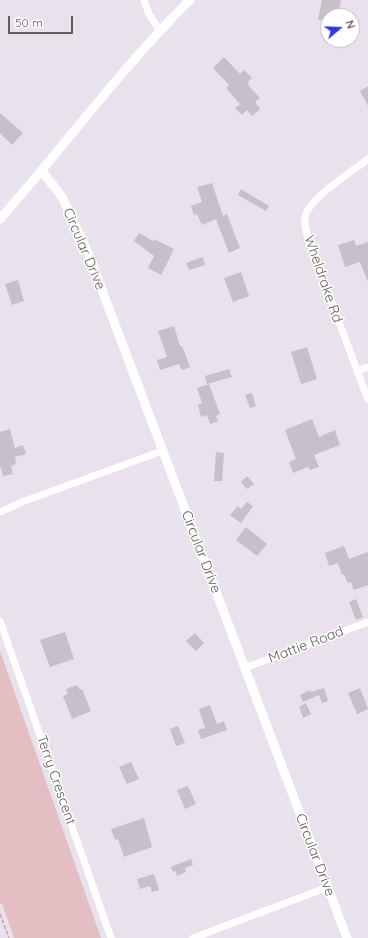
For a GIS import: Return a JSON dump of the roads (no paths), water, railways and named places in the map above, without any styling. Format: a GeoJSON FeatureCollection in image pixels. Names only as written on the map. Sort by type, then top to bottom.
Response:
{"type":"FeatureCollection","features":[{"type":"Feature","properties":{"kind":"street"},"geometry":{"type":"LineString","coordinates":[[144,0],[149,14],[160,31]]}},
{"type":"Feature","properties":{"kind":"street"},"geometry":{"type":"LineString","coordinates":[[0,219],[42,172],[106,92],[160,31],[190,0]]}},
{"type":"Feature","properties":{"kind":"street","name":"Wheldrake Rd"},"geometry":{"type":"LineString","coordinates":[[368,159],[316,198],[307,210],[305,221],[309,241],[368,400]]}},
{"type":"Feature","properties":{"kind":"street","name":"Circular Drive"},"geometry":{"type":"LineString","coordinates":[[42,172],[62,197],[77,227],[347,938]]}},
{"type":"Feature","properties":{"kind":"street"},"geometry":{"type":"LineString","coordinates":[[357,371],[368,367]]}},
{"type":"Feature","properties":{"kind":"street"},"geometry":{"type":"LineString","coordinates":[[0,512],[22,502],[162,451]]}},
{"type":"Feature","properties":{"kind":"street","name":"Terry Crescent"},"geometry":{"type":"LineString","coordinates":[[0,621],[111,938]]}},
{"type":"Feature","properties":{"kind":"street","name":"Mattie Road"},"geometry":{"type":"LineString","coordinates":[[245,668],[368,622]]}},
{"type":"Feature","properties":{"kind":"street"},"geometry":{"type":"LineString","coordinates":[[193,938],[328,887]]}}]}
